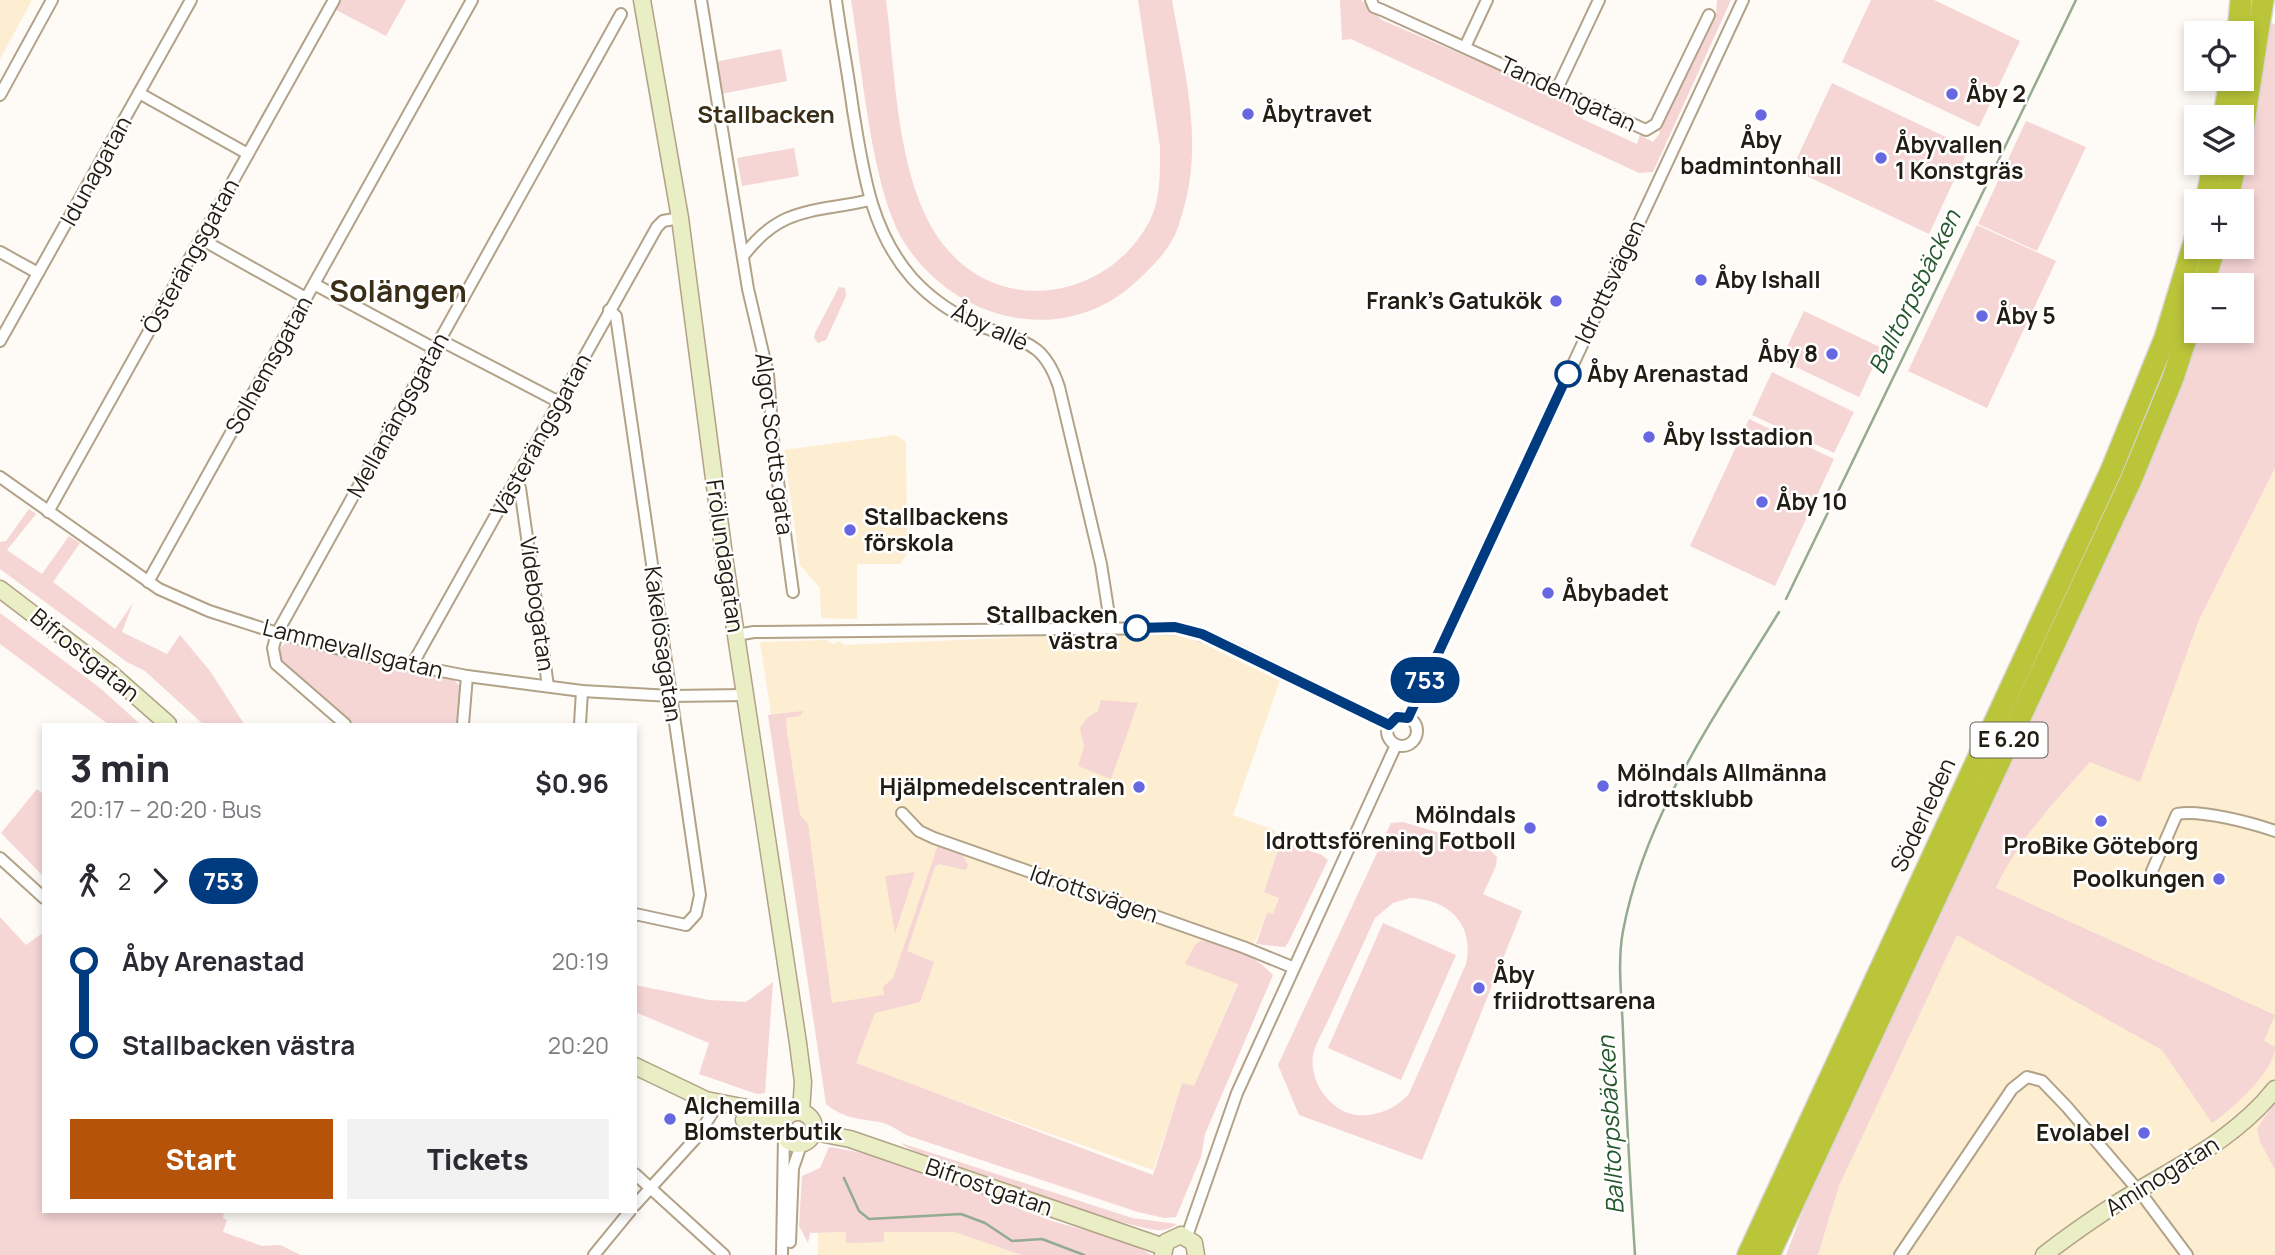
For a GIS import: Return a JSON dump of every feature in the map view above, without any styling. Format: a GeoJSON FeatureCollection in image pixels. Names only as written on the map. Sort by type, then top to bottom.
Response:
{"type":"FeatureCollection","features":[{"type":"Feature","properties":{"kind":"highway"},"geometry":{"type":"LineString","coordinates":[[2239,21],[2241,0]]}},
{"type":"Feature","properties":{"kind":"highway"},"geometry":{"type":"LineString","coordinates":[[2247,105],[2263,0]]}},
{"type":"Feature","properties":{"kind":"highway","name":"Söderleden"},"geometry":{"type":"LineString","coordinates":[[1748,1255],[2112,471],[2165,338],[2189,259]]}},
{"type":"Feature","properties":{"kind":"highway","name":"Söderleden"},"geometry":{"type":"LineString","coordinates":[[1769,1255],[2131,480],[2173,379],[2185,343]]}},
{"type":"Feature","properties":{"kind":"highway"},"geometry":{"type":"LineString","coordinates":[[1736,1255],[1806,1128]]}},
{"type":"Feature","properties":{"kind":"highway"},"geometry":{"type":"LineString","coordinates":[[1781,1255],[1810,1166]]}},
{"type":"Feature","properties":{"kind":"street"},"geometry":{"type":"LineString","coordinates":[[0,95],[52,0]]}},
{"type":"Feature","properties":{"kind":"street","name":"Idunagatan"},"geometry":{"type":"LineString","coordinates":[[0,341],[191,0]]}},
{"type":"Feature","properties":{"kind":"street","name":"Österängsgatan"},"geometry":{"type":"LineString","coordinates":[[48,512],[334,0]]}},
{"type":"Feature","properties":{"kind":"street","name":"Solhemsgatan"},"geometry":{"type":"LineString","coordinates":[[148,582],[472,0]]}},
{"type":"Feature","properties":{"kind":"street","name":"Frölundagatan"},"geometry":{"type":"LineString","coordinates":[[642,0],[680,218],[736,635],[800,1056],[789,1124],[782,1255]]}},
{"type":"Feature","properties":{"kind":"street","name":"Algot Scotts gata"},"geometry":{"type":"LineString","coordinates":[[701,0],[750,303],[768,374],[774,452],[793,592]]}},
{"type":"Feature","properties":{"kind":"street","name":"Åby allé"},"geometry":{"type":"LineString","coordinates":[[836,0],[870,200],[889,246],[929,294],[963,317],[1029,343],[1050,363],[1059,387],[1101,564],[1111,628]]}},
{"type":"Feature","properties":{"kind":"street","name":"Tandemgatan"},"geometry":{"type":"LineString","coordinates":[[1371,0],[1374,7],[1641,128],[1651,130],[1672,94],[1709,15]]}},
{"type":"Feature","properties":{"kind":"street"},"geometry":{"type":"LineString","coordinates":[[1465,47],[1487,0]]}},
{"type":"Feature","properties":{"kind":"street"},"geometry":{"type":"LineString","coordinates":[[1557,89],[1599,0]]}},
{"type":"Feature","properties":{"kind":"street","name":"Idrottsvägen"},"geometry":{"type":"LineString","coordinates":[[1198,1248],[1237,1093],[1292,967],[1395,745],[1404,746],[1415,739],[1417,728],[1408,718],[1743,0]]}},
{"type":"Feature","properties":{"kind":"street","name":"Mellanängsgatan"},"geometry":{"type":"LineString","coordinates":[[277,633],[621,13]]}},
{"type":"Feature","properties":{"kind":"street"},"geometry":{"type":"LineString","coordinates":[[139,93],[248,154]]}},
{"type":"Feature","properties":{"kind":"street"},"geometry":{"type":"LineString","coordinates":[[744,256],[757,238],[788,217],[870,200]]}},
{"type":"Feature","properties":{"kind":"street","name":"Västerängsgatan"},"geometry":{"type":"LineString","coordinates":[[412,665],[657,227],[663,221],[680,218]]}},
{"type":"Feature","properties":{"kind":"street"},"geometry":{"type":"LineString","coordinates":[[201,239],[306,298]]}},
{"type":"Feature","properties":{"kind":"street"},"geometry":{"type":"LineString","coordinates":[[0,252],[38,273]]}},
{"type":"Feature","properties":{"kind":"street"},"geometry":{"type":"LineString","coordinates":[[314,284],[559,402]]}},
{"type":"Feature","properties":{"kind":"street","name":"Kakelösagatan"},"geometry":{"type":"LineString","coordinates":[[609,310],[617,316],[700,902],[692,920],[686,925],[637,914]]}},
{"type":"Feature","properties":{"kind":"street","name":"Lammevallsgatan"},"geometry":{"type":"LineString","coordinates":[[0,477],[148,582],[189,603],[277,633],[467,676],[548,687],[671,696],[746,695]]}},
{"type":"Feature","properties":{"kind":"street","name":"Videbogatan"},"geometry":{"type":"LineString","coordinates":[[516,481],[520,488],[548,687]]}},
{"type":"Feature","properties":{"kind":"street","name":"Bifrostgatan"},"geometry":{"type":"LineString","coordinates":[[0,589],[109,672],[167,723]]}},
{"type":"Feature","properties":{"kind":"street","name":"Bifrostgatan"},"geometry":{"type":"LineString","coordinates":[[0,601],[94,670],[153,723]]}},
{"type":"Feature","properties":{"kind":"street"},"geometry":{"type":"LineString","coordinates":[[736,635],[1175,627],[1202,634],[1389,725]]}},
{"type":"Feature","properties":{"kind":"street"},"geometry":{"type":"LineString","coordinates":[[277,633],[273,648],[276,664],[344,723]]}},
{"type":"Feature","properties":{"kind":"street"},"geometry":{"type":"LineString","coordinates":[[463,723],[467,676]]}},
{"type":"Feature","properties":{"kind":"street"},"geometry":{"type":"LineString","coordinates":[[580,723],[582,691]]}},
{"type":"Feature","properties":{"kind":"street"},"geometry":{"type":"LineString","coordinates":[[1395,745],[1387,734],[1389,725],[1397,717],[1408,718]]}},
{"type":"Feature","properties":{"kind":"street"},"geometry":{"type":"LineString","coordinates":[[2152,871],[2177,814],[2191,811],[2227,821],[2245,821],[2275,831]]}},
{"type":"Feature","properties":{"kind":"street","name":"Idrottsvägen"},"geometry":{"type":"LineString","coordinates":[[902,813],[919,831],[934,838],[1243,947],[1292,967]]}},
{"type":"Feature","properties":{"kind":"street"},"geometry":{"type":"LineString","coordinates":[[0,858],[42,896]]}},
{"type":"Feature","properties":{"kind":"street"},"geometry":{"type":"LineString","coordinates":[[637,1067],[706,1100],[789,1124]]}},
{"type":"Feature","properties":{"kind":"street"},"geometry":{"type":"LineString","coordinates":[[637,1077],[680,1100],[713,1112],[789,1124],[812,1120],[814,1132],[809,1140],[801,1144],[791,1143],[789,1124]]}},
{"type":"Feature","properties":{"kind":"street"},"geometry":{"type":"LineString","coordinates":[[1900,1255],[2012,1089],[2027,1077],[2042,1081],[2049,1087],[2138,1191],[2188,1255]]}},
{"type":"Feature","properties":{"kind":"street","name":"Aminogatan"},"geometry":{"type":"LineString","coordinates":[[2044,1255],[2138,1191],[2234,1131],[2275,1089]]}},
{"type":"Feature","properties":{"kind":"street"},"geometry":{"type":"LineString","coordinates":[[637,1203],[696,1138],[713,1112]]}},
{"type":"Feature","properties":{"kind":"street","name":"Bifrostgatan"},"geometry":{"type":"LineString","coordinates":[[814,1132],[850,1139],[1163,1251],[1172,1236],[1198,1248]]}},
{"type":"Feature","properties":{"kind":"street"},"geometry":{"type":"LineString","coordinates":[[789,1255],[792,1182],[801,1144]]}},
{"type":"Feature","properties":{"kind":"street"},"geometry":{"type":"LineString","coordinates":[[637,1176],[723,1255]]}},
{"type":"Feature","properties":{"kind":"street"},"geometry":{"type":"LineString","coordinates":[[595,1255],[628,1213]]}},
{"type":"Feature","properties":{"kind":"shaded area"},"geometry":{"type":"Polygon","coordinates":[[[0,0],[32,0],[0,59],[0,0]]]}},
{"type":"Feature","properties":{"kind":"shaded area"},"geometry":{"type":"Polygon","coordinates":[[[341,0],[406,0],[386,36],[336,10],[341,0]]]}},
{"type":"Feature","properties":{"kind":"shaded area"},"geometry":{"type":"Polygon","coordinates":[[[851,0],[886,0],[901,130],[917,195],[930,224],[947,249],[971,271],[998,284],[1026,290],[1056,289],[1084,281],[1110,267],[1132,246],[1150,220],[1158,194],[1160,147],[1138,0],[1172,0],[1187,84],[1192,140],[1187,196],[1179,224],[1163,254],[1139,279],[1110,301],[1079,314],[1047,320],[1014,318],[982,308],[953,292],[926,270],[904,242],[883,191],[869,125],[851,0]]]}},
{"type":"Feature","properties":{"kind":"shaded area"},"geometry":{"type":"Polygon","coordinates":[[[1340,0],[1361,0],[1382,20],[1586,108],[1582,119],[1637,144],[1640,135],[1653,142],[1660,133],[1659,127],[1716,14],[1717,0],[1731,0],[1653,172],[1639,173],[1351,39],[1342,40],[1340,0]]]}},
{"type":"Feature","properties":{"kind":"shaded area","name":"Åby 2"},"geometry":{"type":"Polygon","coordinates":[[[1871,0],[1934,0],[2020,41],[1979,127],[1842,62],[1871,0]]]}},
{"type":"Feature","properties":{"kind":"shaded area"},"geometry":{"type":"Polygon","coordinates":[[[2270,23],[2275,24],[2275,468],[2199,620],[2140,782],[2090,762],[2026,837],[1996,888],[2275,1015],[2264,1041],[2275,1047],[2273,1057],[2251,1089],[2212,1123],[2162,1050],[1957,935],[1839,1186],[1818,1255],[1786,1255],[1805,1205],[1853,1098],[2109,553],[2172,406],[2195,343],[2254,343],[2254,273],[2217,273],[2222,259],[2254,259],[2254,189],[2238,189],[2241,175],[2254,175],[2254,107],[2270,23]]]}},
{"type":"Feature","properties":{"kind":"shaded area"},"geometry":{"type":"Polygon","coordinates":[[[781,49],[787,81],[721,94],[715,62],[781,49]]]}},
{"type":"Feature","properties":{"kind":"shaded area","name":"Åbyvallen 1 Konstgräs"},"geometry":{"type":"Polygon","coordinates":[[[1832,83],[1969,148],[1929,234],[1792,169],[1832,83]]]}},
{"type":"Feature","properties":{"kind":"shaded area"},"geometry":{"type":"Polygon","coordinates":[[[2026,121],[2086,147],[2037,251],[1978,224],[2026,121]]]}},
{"type":"Feature","properties":{"kind":"shaded area"},"geometry":{"type":"Polygon","coordinates":[[[794,148],[799,176],[742,186],[737,158],[794,148]]]}},
{"type":"Feature","properties":{"kind":"shaded area","name":"Åby 5"},"geometry":{"type":"Polygon","coordinates":[[[1977,225],[2056,261],[1987,408],[1908,371],[1977,225]]]}},
{"type":"Feature","properties":{"kind":"shaded area"},"geometry":{"type":"Polygon","coordinates":[[[839,287],[845,288],[846,296],[826,340],[818,343],[814,338],[815,333],[839,287]]]}},
{"type":"Feature","properties":{"kind":"shaded area","name":"Åby 8"},"geometry":{"type":"Polygon","coordinates":[[[1804,311],[1882,348],[1859,397],[1781,360],[1804,311]]]}},
{"type":"Feature","properties":{"kind":"shaded area"},"geometry":{"type":"Polygon","coordinates":[[[1772,372],[1854,412],[1834,453],[1752,415],[1772,372]]]}},
{"type":"Feature","properties":{"kind":"shaded area","name":"Åby 10"},"geometry":{"type":"Polygon","coordinates":[[[1749,419],[1834,459],[1775,586],[1690,546],[1749,419]]]}},
{"type":"Feature","properties":{"kind":"shaded area","name":"Stallbackens förskola"},"geometry":{"type":"Polygon","coordinates":[[[896,435],[906,442],[907,554],[900,564],[857,564],[857,619],[821,618],[820,588],[800,565],[784,450],[896,435]]]}},
{"type":"Feature","properties":{"kind":"shaded area"},"geometry":{"type":"Polygon","coordinates":[[[2275,468],[2275,1101],[2267,1111],[2260,1142],[2275,1170],[2275,1255],[1818,1255],[1839,1186],[1957,935],[1996,889],[2010,857],[2027,834],[2090,762],[2140,781],[2199,620],[2275,468]]]}},
{"type":"Feature","properties":{"kind":"shaded area"},"geometry":{"type":"Polygon","coordinates":[[[29,509],[36,514],[7,550],[42,574],[69,536],[80,543],[53,582],[115,629],[133,603],[122,632],[167,654],[180,635],[210,671],[243,723],[202,723],[145,671],[127,662],[0,569],[0,542],[6,541],[29,509]]]}},
{"type":"Feature","properties":{"kind":"shaded area"},"geometry":{"type":"Polygon","coordinates":[[[0,613],[100,688],[139,723],[107,723],[0,644],[0,613]]]}},
{"type":"Feature","properties":{"kind":"shaded area"},"geometry":{"type":"Polygon","coordinates":[[[1172,631],[1198,639],[1280,680],[1233,815],[1274,830],[1281,841],[1264,891],[1279,897],[1273,915],[1267,913],[1194,1087],[1182,1084],[1153,1170],[932,1092],[826,1075],[760,642],[825,640],[833,644],[839,641],[845,645],[1172,631]]]}},
{"type":"Feature","properties":{"kind":"shaded area"},"geometry":{"type":"Polygon","coordinates":[[[287,642],[390,668],[454,680],[462,688],[459,723],[352,723],[280,662],[279,649],[287,642]]]}},
{"type":"Feature","properties":{"kind":"shaded area"},"geometry":{"type":"Polygon","coordinates":[[[1101,700],[1138,703],[1111,779],[1078,766],[1084,747],[1080,728],[1087,718],[1098,711],[1101,700]]]}},
{"type":"Feature","properties":{"kind":"shaded area"},"geometry":{"type":"Polygon","coordinates":[[[803,711],[800,716],[786,718],[787,732],[800,815],[808,824],[832,1003],[884,995],[883,987],[893,978],[938,845],[963,855],[968,865],[966,870],[939,864],[935,867],[907,951],[934,962],[920,1002],[875,1013],[856,1063],[1153,1175],[1182,1083],[1194,1086],[1238,984],[1185,964],[1195,945],[1200,941],[1209,942],[1240,951],[1273,975],[1205,1134],[1201,1157],[1176,1217],[1164,1218],[1138,1212],[906,1135],[883,1123],[845,1115],[826,1104],[768,715],[803,711]]]}},
{"type":"Feature","properties":{"kind":"shaded area"},"geometry":{"type":"Polygon","coordinates":[[[37,789],[42,793],[42,875],[1,833],[37,789]]]}},
{"type":"Feature","properties":{"kind":"shaded area","name":"Åby friidrottsarena"},"geometry":{"type":"Polygon","coordinates":[[[1403,822],[1443,834],[1454,833],[1490,850],[1497,857],[1496,866],[1483,894],[1522,911],[1422,1160],[1299,1115],[1278,1065],[1391,823],[1403,822]],[[1410,898],[1393,903],[1375,918],[1314,1050],[1314,1075],[1318,1085],[1330,1101],[1347,1112],[1356,1115],[1378,1113],[1392,1108],[1409,1094],[1466,964],[1466,937],[1456,916],[1424,899],[1410,898]]]}},
{"type":"Feature","properties":{"kind":"shaded area"},"geometry":{"type":"Polygon","coordinates":[[[1281,841],[1322,855],[1328,860],[1285,947],[1256,944],[1267,913],[1273,914],[1279,898],[1264,892],[1281,841]]]}},
{"type":"Feature","properties":{"kind":"shaded area"},"geometry":{"type":"Polygon","coordinates":[[[915,872],[895,933],[885,876],[915,872]]]}},
{"type":"Feature","properties":{"kind":"shaded area"},"geometry":{"type":"Polygon","coordinates":[[[0,917],[26,945],[42,933],[42,1213],[224,1213],[223,1218],[227,1220],[223,1232],[262,1246],[280,1245],[301,1255],[0,1255],[0,917]]]}},
{"type":"Feature","properties":{"kind":"shaded area"},"geometry":{"type":"Polygon","coordinates":[[[1383,923],[1456,955],[1401,1080],[1328,1048],[1383,923]]]}},
{"type":"Feature","properties":{"kind":"shaded area"},"geometry":{"type":"Polygon","coordinates":[[[773,982],[765,1093],[757,1094],[699,1074],[709,1043],[637,1013],[637,985],[709,1000],[746,1002],[773,982]]]}},
{"type":"Feature","properties":{"kind":"shaded area"},"geometry":{"type":"Polygon","coordinates":[[[2275,1101],[2275,1170],[2260,1142],[2257,1129],[2275,1101]]]}},
{"type":"Feature","properties":{"kind":"shaded area"},"geometry":{"type":"Polygon","coordinates":[[[901,1143],[1132,1218],[1177,1224],[1168,1229],[1157,1230],[1106,1218],[979,1177],[914,1151],[901,1143]]]}},
{"type":"Feature","properties":{"kind":"shaded area"},"geometry":{"type":"Polygon","coordinates":[[[829,1147],[913,1168],[1049,1220],[1127,1243],[1151,1255],[1022,1255],[954,1232],[884,1232],[884,1242],[846,1243],[846,1232],[810,1233],[808,1243],[799,1226],[802,1176],[820,1168],[829,1147]]]}},
{"type":"Feature","properties":{"kind":"shaded area"},"geometry":{"type":"Polygon","coordinates":[[[847,1232],[846,1242],[884,1242],[884,1232],[954,1232],[1022,1255],[818,1255],[818,1233],[847,1232]]]}},
{"type":"Feature","properties":{"kind":"waterway","name":"Balltorpsbäcken"},"geometry":{"type":"LineString","coordinates":[[1786,599],[2076,0]]}},
{"type":"Feature","properties":{"kind":"waterway","name":"Balltorpsbäcken"},"geometry":{"type":"LineString","coordinates":[[1635,1255],[1620,981],[1623,931],[1648,845],[1666,805],[1686,765],[1779,612]]}},
{"type":"Feature","properties":{"kind":"waterway"},"geometry":{"type":"LineString","coordinates":[[844,1178],[859,1211],[869,1219],[961,1214],[985,1223],[1012,1241],[1042,1239],[1084,1255]]}},
{"type":"Feature","properties":{"kind":"bus line","name":"753"},"geometry":{"type":"LineString","coordinates":[[1137,628],[1165,626],[1202,634],[1389,725],[1397,717],[1408,718],[1568,374]]}},
{"type":"Feature","properties":{"kind":"place","name":"Åby 2"},"geometry":{"type":"Point","coordinates":[1952,94]}},
{"type":"Feature","properties":{"kind":"place","name":"Åbytravet"},"geometry":{"type":"Point","coordinates":[1248,114]}},
{"type":"Feature","properties":{"kind":"place","name":"Åby badmintonhall"},"geometry":{"type":"Point","coordinates":[1761,115]}},
{"type":"Feature","properties":{"kind":"place","name":"Åbyvallen 1 Konstgräs"},"geometry":{"type":"Point","coordinates":[1881,158]}},
{"type":"Feature","properties":{"kind":"place","name":"Åby Ishall"},"geometry":{"type":"Point","coordinates":[1701,280]}},
{"type":"Feature","properties":{"kind":"place","name":"Frank's Gatukök"},"geometry":{"type":"Point","coordinates":[1556,301]}},
{"type":"Feature","properties":{"kind":"place","name":"Åby 5"},"geometry":{"type":"Point","coordinates":[1982,316]}},
{"type":"Feature","properties":{"kind":"place","name":"Åby 8"},"geometry":{"type":"Point","coordinates":[1832,354]}},
{"type":"Feature","properties":{"kind":"place","name":"Åby Arenastad"},"geometry":{"type":"Point","coordinates":[1568,374]}},
{"type":"Feature","properties":{"kind":"place","name":"Åby Isstadion"},"geometry":{"type":"Point","coordinates":[1649,437]}},
{"type":"Feature","properties":{"kind":"place","name":"Åby 10"},"geometry":{"type":"Point","coordinates":[1762,502]}},
{"type":"Feature","properties":{"kind":"place","name":"Stallbackens förskola"},"geometry":{"type":"Point","coordinates":[850,530]}},
{"type":"Feature","properties":{"kind":"place","name":"Åbybadet"},"geometry":{"type":"Point","coordinates":[1548,593]}},
{"type":"Feature","properties":{"kind":"place","name":"Stallbacken västra"},"geometry":{"type":"Point","coordinates":[1137,628]}},
{"type":"Feature","properties":{"kind":"place","name":"Mölndals Allmänna idrottsklubb"},"geometry":{"type":"Point","coordinates":[1603,786]}},
{"type":"Feature","properties":{"kind":"place","name":"Hjälpmedelscentralen"},"geometry":{"type":"Point","coordinates":[1139,787]}},
{"type":"Feature","properties":{"kind":"place","name":"ProBike Göteborg"},"geometry":{"type":"Point","coordinates":[2101,821]}},
{"type":"Feature","properties":{"kind":"place","name":"Mölndals Idrottsförening Fotboll"},"geometry":{"type":"Point","coordinates":[1530,828]}},
{"type":"Feature","properties":{"kind":"place","name":"Poolkungen"},"geometry":{"type":"Point","coordinates":[2219,879]}},
{"type":"Feature","properties":{"kind":"place","name":"Åby friidrottsarena"},"geometry":{"type":"Point","coordinates":[1479,988]}},
{"type":"Feature","properties":{"kind":"place","name":"Alchemilla Blomsterbutik"},"geometry":{"type":"Point","coordinates":[670,1119]}},
{"type":"Feature","properties":{"kind":"place","name":"Evolabel"},"geometry":{"type":"Point","coordinates":[2144,1133]}},
{"type":"Feature","properties":{"kind":"district","name":"Stallbacken"},"geometry":{"type":"Point","coordinates":[766,115]}},
{"type":"Feature","properties":{"kind":"district","name":"Solängen"},"geometry":{"type":"Point","coordinates":[398,292]}}]}
